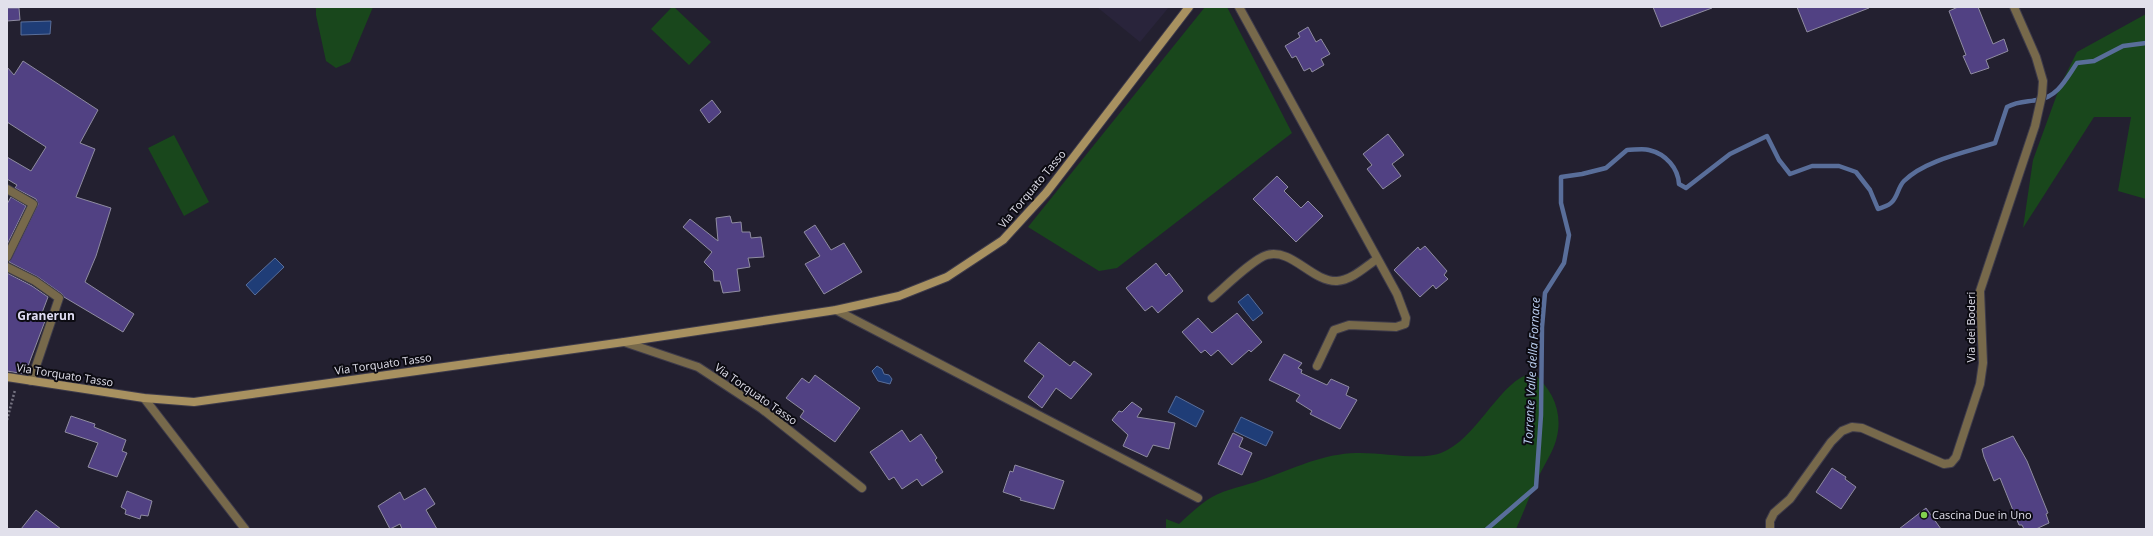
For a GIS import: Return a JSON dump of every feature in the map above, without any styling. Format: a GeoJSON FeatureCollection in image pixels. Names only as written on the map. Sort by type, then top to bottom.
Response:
{"type":"FeatureCollection","features":[{"type":"Feature","properties":{"kind":"street","name":"Via Torquato Tasso"},"geometry":{"type":"LineString","coordinates":[[7,377],[144,398],[194,402],[624,342],[836,310],[899,296],[940,280],[1003,240],[1046,192],[1189,7]]}},
{"type":"Feature","properties":{"kind":"street"},"geometry":{"type":"LineString","coordinates":[[1239,7],[1397,294],[1406,318],[1405,324],[1396,327],[1349,325],[1334,330],[1317,366]]}},
{"type":"Feature","properties":{"kind":"street","name":"Via dei Boderi"},"geometry":{"type":"LineString","coordinates":[[1770,529],[1770,521],[1774,513],[1790,499],[1831,442],[1842,430],[1852,427],[1862,428],[1944,464],[1951,463],[1956,457],[1980,384],[1983,363],[1980,291],[2041,106],[2043,80],[2036,57],[2014,7]]}},
{"type":"Feature","properties":{"kind":"street"},"geometry":{"type":"LineString","coordinates":[[7,189],[33,204],[7,256]]}},
{"type":"Feature","properties":{"kind":"street"},"geometry":{"type":"LineString","coordinates":[[1212,298],[1258,259],[1267,255],[1280,254],[1323,278],[1337,281],[1351,277],[1377,259]]}},
{"type":"Feature","properties":{"kind":"street"},"geometry":{"type":"LineString","coordinates":[[7,267],[35,281],[59,298],[31,381]]}},
{"type":"Feature","properties":{"kind":"street"},"geometry":{"type":"LineString","coordinates":[[836,310],[1198,498]]}},
{"type":"Feature","properties":{"kind":"street","name":"Via Torquato Tasso"},"geometry":{"type":"LineString","coordinates":[[624,342],[698,367],[762,409],[862,488]]}},
{"type":"Feature","properties":{"kind":"street"},"geometry":{"type":"LineString","coordinates":[[144,398],[245,529]]}},
{"type":"Feature","properties":{"kind":"path"},"geometry":{"type":"LineString","coordinates":[[7,420],[15,389],[11,388]]}},
{"type":"Feature","properties":{"kind":"shaded area"},"geometry":{"type":"Polygon","coordinates":[[[1097,7],[1169,7],[1140,42],[1097,7]]]}},
{"type":"Feature","properties":{"kind":"green space"},"geometry":{"type":"Polygon","coordinates":[[[316,7],[373,7],[350,62],[336,68],[326,61],[316,15],[316,7]]]}},
{"type":"Feature","properties":{"kind":"green space"},"geometry":{"type":"Polygon","coordinates":[[[672,7],[674,7],[711,42],[689,65],[651,29],[672,7]]]}},
{"type":"Feature","properties":{"kind":"green space"},"geometry":{"type":"Polygon","coordinates":[[[1205,7],[1227,7],[1292,133],[1117,268],[1099,271],[1028,227],[1205,7]]]}},
{"type":"Feature","properties":{"kind":"green space"},"geometry":{"type":"Polygon","coordinates":[[[2146,14],[2146,199],[2118,191],[2131,117],[2094,117],[2023,228],[2033,160],[2060,86],[2077,52],[2146,14]]]}},
{"type":"Feature","properties":{"kind":"green space"},"geometry":{"type":"Polygon","coordinates":[[[174,135],[209,202],[184,216],[148,148],[174,135]]]}},
{"type":"Feature","properties":{"kind":"green space"},"geometry":{"type":"Polygon","coordinates":[[[1533,373],[1542,381],[1554,400],[1557,410],[1558,431],[1556,442],[1535,484],[1516,529],[1166,529],[1166,519],[1179,524],[1203,503],[1217,494],[1319,459],[1356,453],[1423,456],[1441,453],[1454,446],[1466,435],[1510,386],[1521,378],[1533,373]]]}},
{"type":"Feature","properties":{"kind":"water"},"geometry":{"type":"Polygon","coordinates":[[[51,21],[50,34],[21,35],[21,22],[51,21]]]}},
{"type":"Feature","properties":{"kind":"water"},"geometry":{"type":"Polygon","coordinates":[[[275,258],[284,267],[255,295],[246,285],[275,258]]]}},
{"type":"Feature","properties":{"kind":"water"},"geometry":{"type":"Polygon","coordinates":[[[1248,294],[1263,313],[1253,321],[1238,302],[1248,294]]]}},
{"type":"Feature","properties":{"kind":"water"},"geometry":{"type":"Polygon","coordinates":[[[877,366],[882,369],[884,374],[889,375],[892,379],[890,384],[878,381],[872,371],[877,366]]]}},
{"type":"Feature","properties":{"kind":"water"},"geometry":{"type":"Polygon","coordinates":[[[1176,396],[1204,411],[1196,427],[1168,412],[1176,396]]]}},
{"type":"Feature","properties":{"kind":"water"},"geometry":{"type":"Polygon","coordinates":[[[1241,417],[1273,432],[1266,446],[1234,431],[1241,417]]]}},
{"type":"Feature","properties":{"kind":"building"},"geometry":{"type":"Polygon","coordinates":[[[1653,7],[1711,7],[1712,8],[1661,27],[1653,7]]]}},
{"type":"Feature","properties":{"kind":"building"},"geometry":{"type":"Polygon","coordinates":[[[1797,7],[1869,7],[1869,8],[1807,32],[1797,7]]]}},
{"type":"Feature","properties":{"kind":"building"},"geometry":{"type":"Polygon","coordinates":[[[1958,7],[1978,7],[1993,44],[2004,39],[2008,51],[1986,60],[1989,68],[1971,74],[1963,56],[1966,55],[1949,11],[1958,7]]]}},
{"type":"Feature","properties":{"kind":"building"},"geometry":{"type":"Polygon","coordinates":[[[7,8],[19,8],[20,20],[7,21],[7,8]]]}},
{"type":"Feature","properties":{"kind":"building"},"geometry":{"type":"Polygon","coordinates":[[[1308,27],[1316,42],[1321,39],[1330,54],[1321,59],[1324,65],[1312,72],[1310,68],[1304,71],[1296,56],[1292,58],[1285,46],[1300,37],[1298,33],[1308,27]]]}},
{"type":"Feature","properties":{"kind":"building"},"geometry":{"type":"Polygon","coordinates":[[[23,61],[98,110],[80,143],[95,149],[76,197],[111,208],[96,256],[85,282],[134,314],[123,332],[64,297],[38,277],[9,262],[38,204],[36,199],[15,188],[17,185],[7,179],[7,157],[31,171],[46,147],[7,122],[7,67],[14,75],[23,61]]]}},
{"type":"Feature","properties":{"kind":"building"},"geometry":{"type":"Polygon","coordinates":[[[712,100],[721,112],[709,123],[700,110],[712,100]]]}},
{"type":"Feature","properties":{"kind":"building"},"geometry":{"type":"Polygon","coordinates":[[[1388,134],[1404,155],[1392,164],[1401,176],[1383,189],[1367,169],[1372,165],[1363,154],[1388,134]]]}},
{"type":"Feature","properties":{"kind":"building"},"geometry":{"type":"Polygon","coordinates":[[[1277,176],[1288,187],[1284,191],[1301,208],[1308,201],[1323,216],[1296,242],[1253,199],[1277,176]]]}},
{"type":"Feature","properties":{"kind":"building"},"geometry":{"type":"Polygon","coordinates":[[[11,197],[26,206],[7,245],[7,204],[11,197]]]}},
{"type":"Feature","properties":{"kind":"building"},"geometry":{"type":"Polygon","coordinates":[[[730,216],[732,223],[741,222],[742,232],[750,232],[751,238],[761,237],[764,257],[748,258],[750,267],[737,269],[740,291],[723,293],[720,281],[714,281],[713,271],[704,262],[712,252],[683,227],[690,219],[718,241],[716,218],[730,216]]]}},
{"type":"Feature","properties":{"kind":"building"},"geometry":{"type":"Polygon","coordinates":[[[815,225],[831,250],[844,243],[862,272],[824,294],[805,264],[820,256],[804,232],[815,225]]]}},
{"type":"Feature","properties":{"kind":"building"},"geometry":{"type":"Polygon","coordinates":[[[1425,246],[1447,271],[1444,275],[1448,279],[1436,289],[1433,285],[1420,297],[1394,270],[1418,247],[1420,250],[1425,246]]]}},
{"type":"Feature","properties":{"kind":"building"},"geometry":{"type":"Polygon","coordinates":[[[1156,263],[1166,276],[1169,273],[1183,291],[1158,313],[1152,306],[1145,311],[1126,288],[1156,263]]]}},
{"type":"Feature","properties":{"kind":"building"},"geometry":{"type":"Polygon","coordinates":[[[7,273],[32,286],[48,297],[40,318],[45,321],[25,374],[7,371],[7,273]]]}},
{"type":"Feature","properties":{"kind":"building"},"geometry":{"type":"Polygon","coordinates":[[[1237,313],[1262,342],[1251,352],[1249,350],[1232,365],[1218,350],[1211,356],[1205,350],[1201,353],[1182,332],[1198,318],[1212,333],[1237,313]]]}},
{"type":"Feature","properties":{"kind":"building"},"geometry":{"type":"Polygon","coordinates":[[[1039,342],[1070,366],[1074,361],[1092,374],[1071,399],[1056,388],[1042,408],[1028,397],[1044,376],[1024,361],[1039,342]]]}},
{"type":"Feature","properties":{"kind":"building"},"geometry":{"type":"Polygon","coordinates":[[[1284,354],[1302,363],[1298,368],[1302,370],[1301,373],[1327,385],[1331,379],[1349,387],[1346,395],[1357,400],[1340,429],[1310,414],[1312,411],[1296,401],[1300,395],[1269,380],[1284,354]]]}},
{"type":"Feature","properties":{"kind":"building"},"geometry":{"type":"Polygon","coordinates":[[[815,375],[860,408],[835,442],[800,417],[804,411],[786,398],[802,378],[809,383],[815,375]]]}},
{"type":"Feature","properties":{"kind":"building"},"geometry":{"type":"Polygon","coordinates":[[[1132,402],[1142,409],[1137,417],[1175,423],[1169,449],[1153,445],[1147,457],[1123,446],[1128,435],[1112,420],[1119,411],[1122,412],[1132,402]]]}},
{"type":"Feature","properties":{"kind":"building"},"geometry":{"type":"Polygon","coordinates":[[[71,416],[95,424],[94,427],[126,440],[122,451],[127,453],[117,477],[88,467],[98,443],[65,432],[71,416]]]}},
{"type":"Feature","properties":{"kind":"building"},"geometry":{"type":"Polygon","coordinates":[[[902,430],[910,442],[921,434],[937,458],[935,460],[943,472],[922,486],[917,479],[902,489],[894,477],[889,480],[870,452],[902,430]]]}},
{"type":"Feature","properties":{"kind":"building"},"geometry":{"type":"Polygon","coordinates":[[[1233,433],[1243,438],[1239,447],[1252,453],[1242,475],[1218,464],[1233,433]]]}},
{"type":"Feature","properties":{"kind":"building"},"geometry":{"type":"Polygon","coordinates":[[[2013,436],[2027,461],[2048,513],[2046,514],[2049,523],[2036,529],[2024,529],[2022,525],[2019,525],[2000,478],[1994,481],[1982,449],[2013,436]]]}},
{"type":"Feature","properties":{"kind":"building"},"geometry":{"type":"Polygon","coordinates":[[[1015,465],[1064,481],[1054,509],[1020,500],[1021,498],[1003,492],[1010,471],[1013,472],[1015,465]]]}},
{"type":"Feature","properties":{"kind":"building"},"geometry":{"type":"Polygon","coordinates":[[[1832,468],[1846,477],[1845,479],[1856,487],[1841,509],[1816,492],[1832,468]]]}},
{"type":"Feature","properties":{"kind":"building"},"geometry":{"type":"Polygon","coordinates":[[[425,488],[435,504],[426,510],[437,529],[402,529],[400,524],[390,529],[378,506],[400,492],[404,500],[425,488]]]}},
{"type":"Feature","properties":{"kind":"building"},"geometry":{"type":"Polygon","coordinates":[[[127,491],[152,501],[148,516],[141,515],[140,519],[125,514],[126,510],[121,507],[127,491]]]}},
{"type":"Feature","properties":{"kind":"building","name":"Cascina Due in Uno"},"geometry":{"type":"Polygon","coordinates":[[[1926,508],[1941,529],[1899,529],[1926,508]]]}},
{"type":"Feature","properties":{"kind":"building"},"geometry":{"type":"Polygon","coordinates":[[[36,510],[61,529],[21,529],[36,510]]]}},
{"type":"Feature","properties":{"kind":"waterway","name":"Torrente Valle della Fornace"},"geometry":{"type":"LineString","coordinates":[[1487,529],[1536,487],[1541,415],[1542,327],[1545,293],[1564,263],[1569,235],[1561,203],[1561,177],[1606,168],[1627,150],[1644,149],[1655,152],[1666,158],[1674,167],[1679,184],[1686,188],[1730,154],[1767,136],[1779,160],[1790,174],[1812,166],[1839,166],[1856,172],[1870,190],[1878,209],[1891,203],[1896,197],[1900,186],[1904,181],[1923,167],[1995,143],[2007,107],[2051,95],[2061,86],[2077,63],[2094,61],[2123,46],[2146,43]]}},
{"type":"Feature","properties":{"kind":"place","name":"Cascina Due in Uno"},"geometry":{"type":"Point","coordinates":[1924,515]}},
{"type":"Feature","properties":{"kind":"district","name":"Granerun"},"geometry":{"type":"Point","coordinates":[46,316]}}]}
